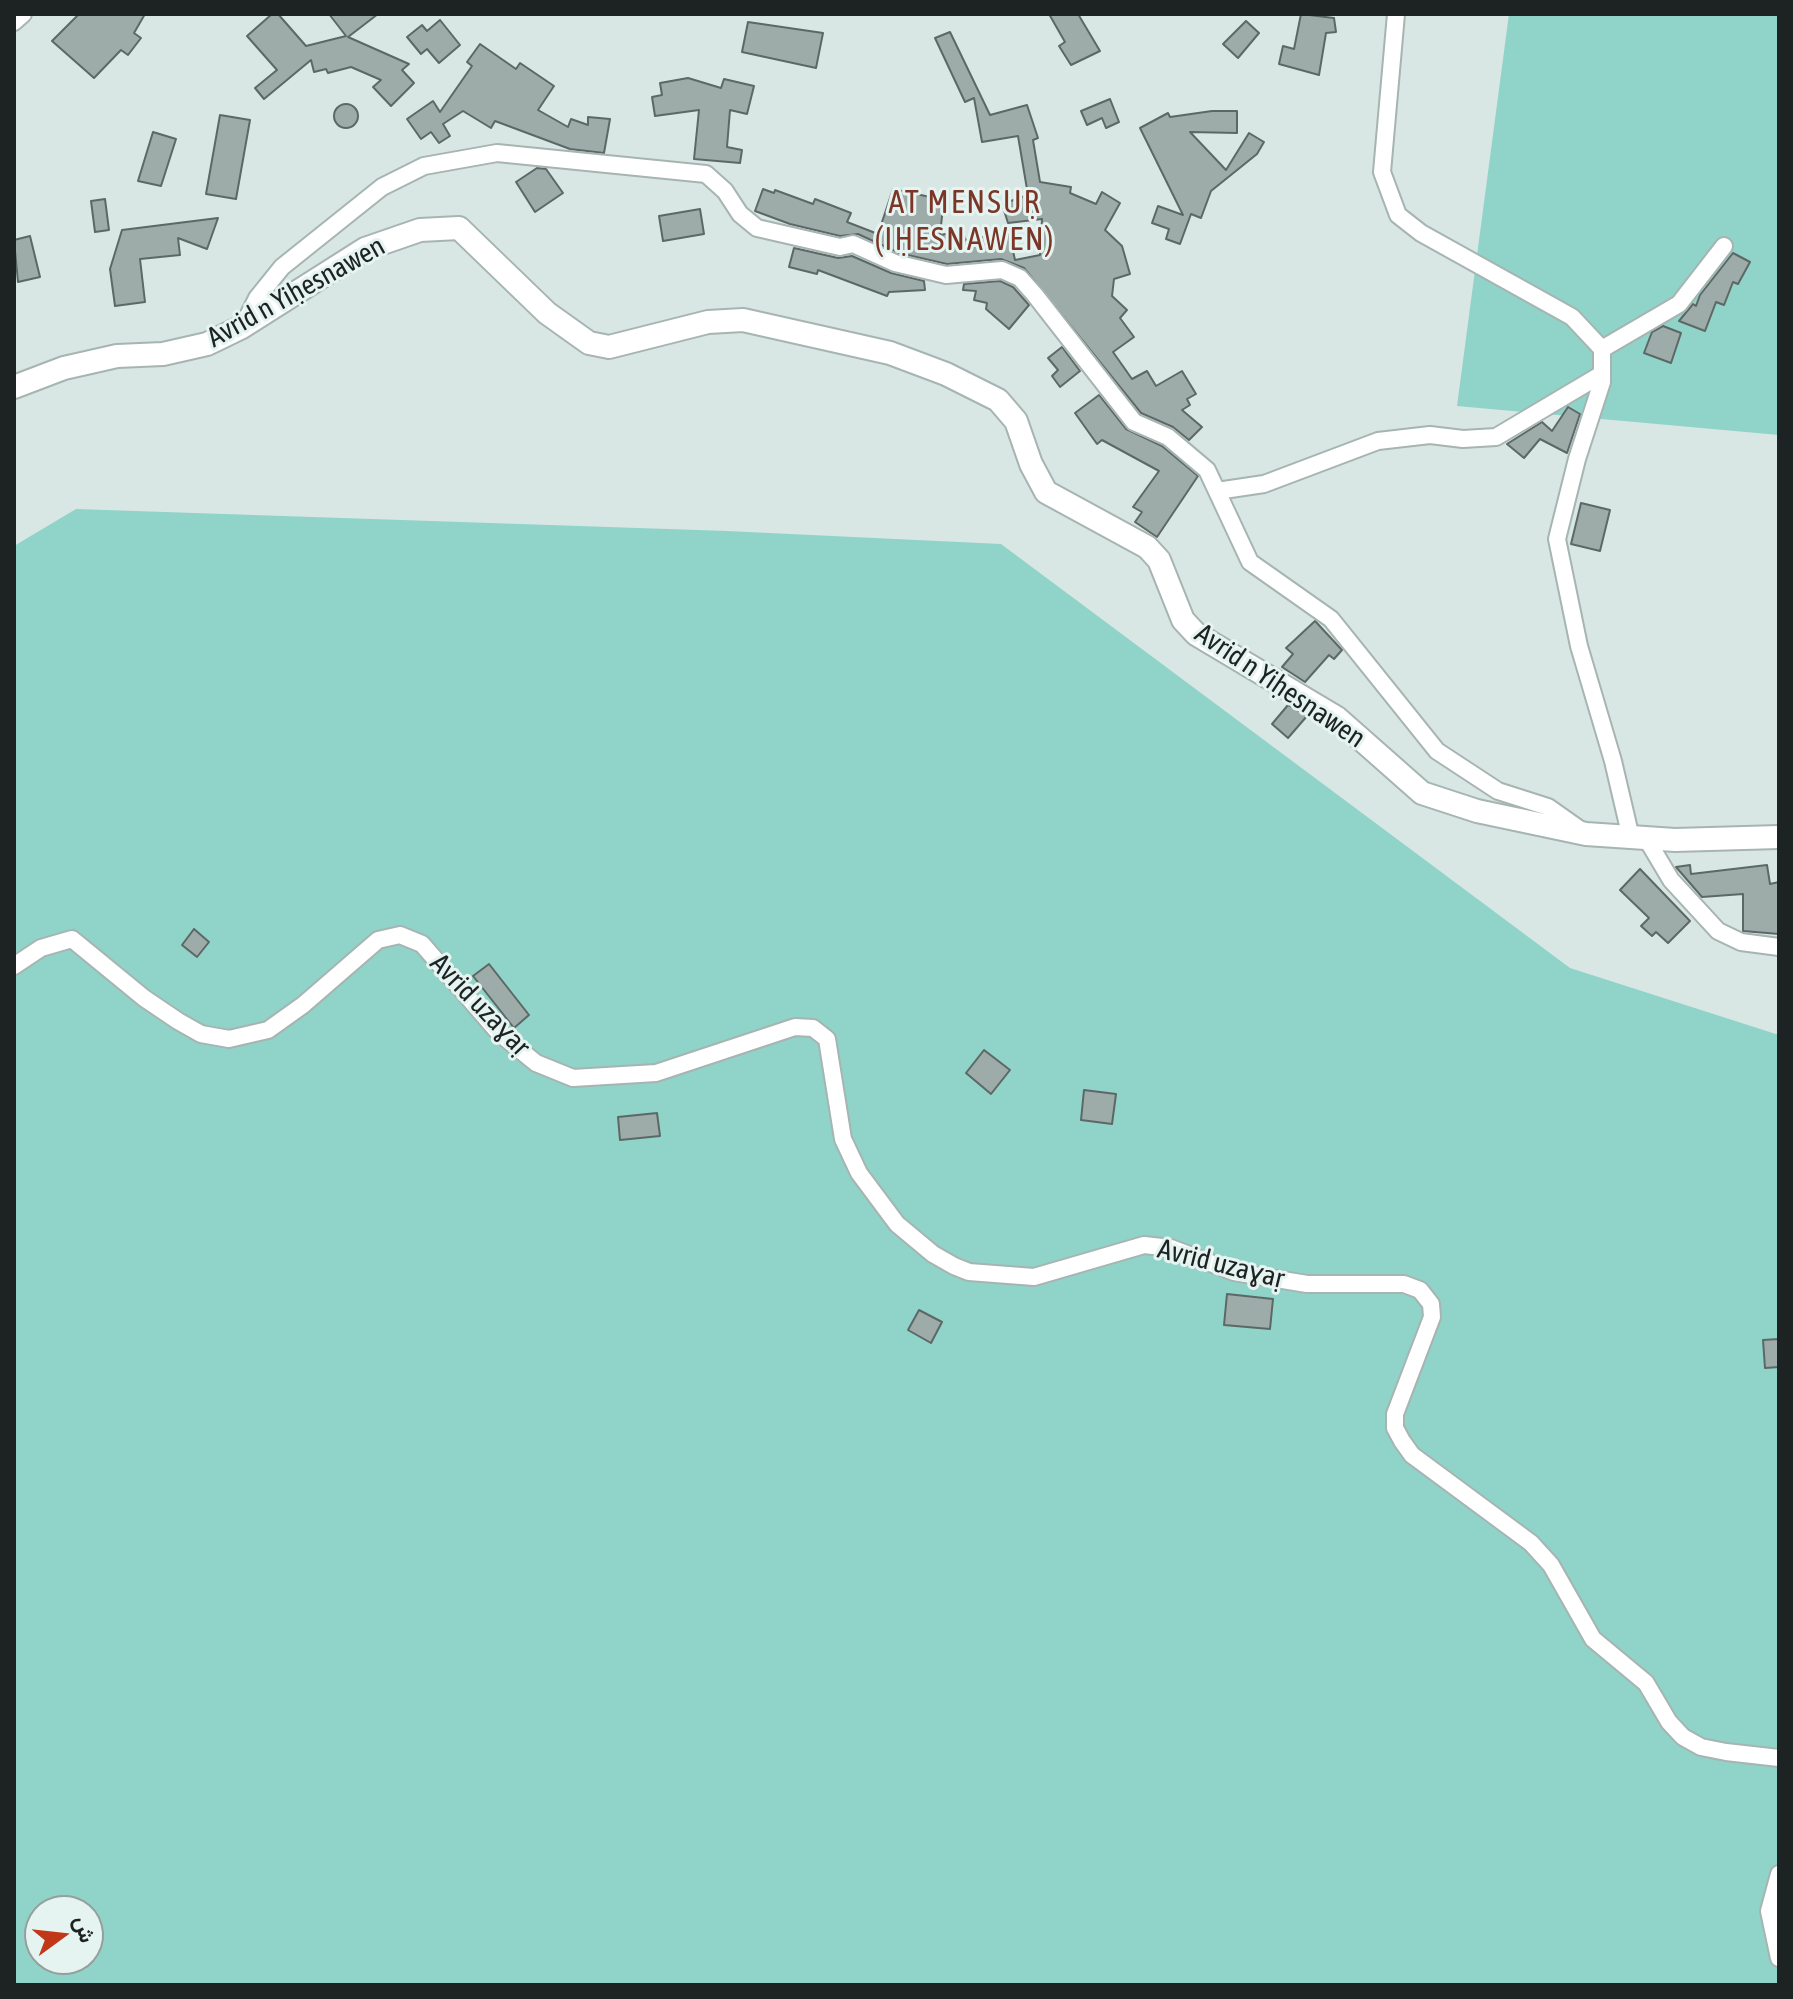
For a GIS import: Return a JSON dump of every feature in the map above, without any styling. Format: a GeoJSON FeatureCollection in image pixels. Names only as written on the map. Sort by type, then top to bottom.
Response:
{"type":"FeatureCollection","features":[{"type":"Feature","properties":{"kind":"street"},"geometry":{"type":"LineString","coordinates":[[14,22],[23,14]]}},
{"type":"Feature","properties":{"kind":"street"},"geometry":{"type":"LineString","coordinates":[[1396,14],[1382,172],[1398,215],[1421,233],[1572,317],[1602,349],[1602,374],[1557,539],[1579,646],[1639,838],[1671,880],[1718,931],[1741,942],[1779,947]]}},
{"type":"Feature","properties":{"kind":"street"},"geometry":{"type":"LineString","coordinates":[[242,327],[257,298],[282,267],[382,187],[424,166],[497,153],[706,174],[725,191],[740,214],[757,228],[840,247],[853,244],[895,263],[946,275],[1002,270],[1020,278],[1134,422],[1150,427],[1207,470],[1250,562],[1265,576],[1331,619],[1437,751],[1498,791],[1548,807],[1586,834]]}},
{"type":"Feature","properties":{"kind":"street","name":"Avrid n Yiḥesnawen"},"geometry":{"type":"LineString","coordinates":[[14,387],[64,368],[117,356],[163,354],[207,344],[242,327],[365,249],[420,230],[459,228],[547,313],[589,343],[609,347],[708,322],[743,320],[854,343],[918,363],[998,400],[1016,421],[1031,464],[1046,492],[1147,547],[1159,560],[1183,620],[1196,634],[1337,718],[1385,758],[1412,786],[1440,801],[1586,834],[1639,838],[1779,837]]}},
{"type":"Feature","properties":{"kind":"street"},"geometry":{"type":"LineString","coordinates":[[1602,349],[1679,304],[1724,246]]}},
{"type":"Feature","properties":{"kind":"street"},"geometry":{"type":"LineString","coordinates":[[1217,491],[1264,484],[1378,441],[1430,435],[1463,439],[1496,437],[1602,374]]}},
{"type":"Feature","properties":{"kind":"street","name":"Avrid uzaɣaṛ"},"geometry":{"type":"LineString","coordinates":[[14,966],[41,948],[72,939],[81,943],[144,998],[178,1021],[201,1034],[229,1039],[268,1030],[303,1005],[378,940],[400,935],[422,944],[498,1032],[536,1063],[573,1078],[656,1073],[795,1027],[813,1028],[827,1039],[843,1139],[859,1173],[897,1224],[954,1266],[969,1272],[1034,1277],[1144,1245],[1171,1248],[1234,1272],[1307,1284],[1404,1284],[1420,1290],[1431,1304],[1432,1317],[1395,1414],[1395,1428],[1412,1455],[1531,1543],[1551,1565],[1593,1639],[1646,1683],[1669,1722],[1683,1737],[1701,1747],[1779,1758]]}},
{"type":"Feature","properties":{"kind":"street"},"geometry":{"type":"LineString","coordinates":[[1779,1874],[1769,1911],[1779,1958]]}},
{"type":"Feature","properties":{"kind":"green space"},"geometry":{"type":"Polygon","coordinates":[[[1509,14],[1779,14],[1779,435],[1457,406],[1509,14]]]}},
{"type":"Feature","properties":{"kind":"green space"},"geometry":{"type":"Polygon","coordinates":[[[76,509],[727,531],[1001,544],[1570,968],[1779,1035],[1779,1985],[14,1985],[14,546],[76,509]]]}},
{"type":"Feature","properties":{"kind":"building"},"geometry":{"type":"Polygon","coordinates":[[[79,14],[145,14],[134,33],[141,38],[128,55],[121,50],[94,78],[52,41],[79,14]]]}},
{"type":"Feature","properties":{"kind":"building"},"geometry":{"type":"Polygon","coordinates":[[[272,14],[278,14],[306,46],[346,36],[329,14],[378,14],[348,37],[409,64],[402,70],[414,83],[391,106],[373,87],[381,80],[351,67],[328,73],[326,69],[314,72],[311,60],[264,99],[255,88],[277,70],[247,36],[272,14]]]}},
{"type":"Feature","properties":{"kind":"building"},"geometry":{"type":"Polygon","coordinates":[[[1049,14],[1078,14],[1100,51],[1071,65],[1059,46],[1065,42],[1049,14]]]}},
{"type":"Feature","properties":{"kind":"building"},"geometry":{"type":"Polygon","coordinates":[[[1301,14],[1334,18],[1336,32],[1326,33],[1319,75],[1279,64],[1283,46],[1294,49],[1301,14]]]}},
{"type":"Feature","properties":{"kind":"building"},"geometry":{"type":"Polygon","coordinates":[[[440,20],[460,45],[439,63],[427,49],[421,54],[407,37],[422,25],[427,31],[440,20]]]}},
{"type":"Feature","properties":{"kind":"building"},"geometry":{"type":"Polygon","coordinates":[[[1246,21],[1259,33],[1238,58],[1223,44],[1246,21]]]}},
{"type":"Feature","properties":{"kind":"building"},"geometry":{"type":"Polygon","coordinates":[[[748,22],[823,33],[816,68],[742,52],[748,22]]]}},
{"type":"Feature","properties":{"kind":"building"},"geometry":{"type":"Polygon","coordinates":[[[950,32],[990,115],[1027,105],[1038,138],[1033,140],[1040,182],[1071,187],[1070,193],[1096,204],[1102,192],[1120,203],[1105,230],[1122,246],[1130,274],[1114,279],[1112,296],[1127,310],[1120,318],[1134,337],[1113,352],[1132,379],[1147,371],[1156,386],[1182,371],[1196,394],[1187,399],[1190,405],[1182,410],[1202,427],[1189,440],[1173,427],[1141,413],[1024,268],[1001,259],[947,264],[899,253],[858,234],[840,236],[790,224],[755,211],[763,189],[774,193],[775,190],[813,204],[815,199],[851,213],[847,222],[878,234],[893,189],[930,197],[929,205],[943,207],[940,235],[963,231],[965,240],[1009,233],[1015,260],[1040,255],[1042,219],[1008,223],[1002,204],[1028,195],[1018,136],[982,142],[974,98],[965,102],[935,38],[950,32]]]}},
{"type":"Feature","properties":{"kind":"building"},"geometry":{"type":"Polygon","coordinates":[[[480,44],[516,69],[520,63],[554,86],[538,110],[568,127],[571,119],[588,125],[588,117],[610,119],[604,153],[570,149],[495,121],[491,128],[463,111],[443,124],[450,136],[439,143],[431,132],[421,139],[407,119],[433,101],[440,112],[472,66],[467,62],[480,44]]]}},
{"type":"Feature","properties":{"kind":"building"},"geometry":{"type":"Polygon","coordinates":[[[688,78],[721,88],[724,79],[754,86],[747,114],[730,110],[727,147],[742,150],[740,163],[694,159],[699,110],[655,116],[652,97],[662,95],[660,83],[688,78]]]}},
{"type":"Feature","properties":{"kind":"building"},"geometry":{"type":"Polygon","coordinates":[[[1110,99],[1119,122],[1106,128],[1102,118],[1087,125],[1081,111],[1110,99]]]}},
{"type":"Feature","properties":{"kind":"building"},"geometry":{"type":"Polygon","coordinates":[[[346,104],[357,111],[358,116],[351,127],[346,128],[335,121],[334,116],[341,105],[346,104]]]}},
{"type":"Feature","properties":{"kind":"building"},"geometry":{"type":"Polygon","coordinates":[[[1237,111],[1237,133],[1190,132],[1226,170],[1249,133],[1264,142],[1257,154],[1211,191],[1201,218],[1191,214],[1180,244],[1166,239],[1169,229],[1152,223],[1158,206],[1183,215],[1140,128],[1168,113],[1170,117],[1237,111]]]}},
{"type":"Feature","properties":{"kind":"building"},"geometry":{"type":"Polygon","coordinates":[[[220,115],[250,120],[236,199],[206,194],[220,115]]]}},
{"type":"Feature","properties":{"kind":"building"},"geometry":{"type":"Polygon","coordinates":[[[153,132],[176,139],[161,186],[138,181],[153,132]]]}},
{"type":"Feature","properties":{"kind":"building"},"geometry":{"type":"Polygon","coordinates":[[[537,168],[546,169],[563,193],[535,212],[516,182],[537,168]]]}},
{"type":"Feature","properties":{"kind":"building"},"geometry":{"type":"Polygon","coordinates":[[[105,199],[109,230],[95,232],[91,201],[105,199]]]}},
{"type":"Feature","properties":{"kind":"building"},"geometry":{"type":"Polygon","coordinates":[[[700,209],[704,234],[663,241],[659,216],[700,209]]]}},
{"type":"Feature","properties":{"kind":"building"},"geometry":{"type":"Polygon","coordinates":[[[218,218],[207,249],[178,238],[180,255],[140,259],[145,302],[115,306],[110,269],[122,230],[218,218]]]}},
{"type":"Feature","properties":{"kind":"building"},"geometry":{"type":"Polygon","coordinates":[[[30,236],[40,277],[18,282],[14,240],[30,236]]]}},
{"type":"Feature","properties":{"kind":"building"},"geometry":{"type":"Polygon","coordinates":[[[794,248],[838,258],[852,256],[891,273],[924,281],[925,290],[889,292],[887,296],[818,270],[817,274],[789,267],[794,248]]]}},
{"type":"Feature","properties":{"kind":"building"},"geometry":{"type":"Polygon","coordinates":[[[1733,253],[1750,262],[1738,284],[1733,282],[1724,305],[1716,302],[1705,331],[1679,321],[1693,304],[1696,306],[1700,295],[1733,253]]]}},
{"type":"Feature","properties":{"kind":"building"},"geometry":{"type":"Polygon","coordinates":[[[1000,281],[1013,287],[1029,305],[1009,329],[986,309],[987,303],[974,300],[976,291],[963,290],[964,284],[1000,281]]]}},
{"type":"Feature","properties":{"kind":"building"},"geometry":{"type":"Polygon","coordinates":[[[1663,326],[1681,333],[1671,363],[1644,353],[1652,332],[1663,326]]]}},
{"type":"Feature","properties":{"kind":"building"},"geometry":{"type":"Polygon","coordinates":[[[1062,347],[1080,371],[1060,387],[1052,376],[1058,370],[1048,358],[1062,347]]]}},
{"type":"Feature","properties":{"kind":"building"},"geometry":{"type":"Polygon","coordinates":[[[1099,395],[1126,429],[1162,446],[1198,476],[1157,537],[1135,522],[1142,512],[1133,507],[1159,471],[1102,440],[1097,444],[1075,413],[1099,395]]]}},
{"type":"Feature","properties":{"kind":"building"},"geometry":{"type":"Polygon","coordinates":[[[1568,407],[1580,414],[1567,453],[1540,439],[1524,458],[1507,444],[1542,422],[1552,431],[1568,407]]]}},
{"type":"Feature","properties":{"kind":"building"},"geometry":{"type":"Polygon","coordinates":[[[1581,503],[1610,510],[1600,551],[1571,544],[1581,503]]]}},
{"type":"Feature","properties":{"kind":"building"},"geometry":{"type":"Polygon","coordinates":[[[1315,621],[1342,650],[1334,659],[1329,655],[1305,682],[1282,667],[1293,654],[1286,648],[1315,621]]]}},
{"type":"Feature","properties":{"kind":"building"},"geometry":{"type":"Polygon","coordinates":[[[1288,705],[1307,716],[1288,738],[1272,724],[1288,705]]]}},
{"type":"Feature","properties":{"kind":"building"},"geometry":{"type":"Polygon","coordinates":[[[1690,865],[1691,874],[1767,865],[1770,884],[1779,882],[1779,934],[1743,931],[1743,894],[1702,897],[1676,867],[1690,865]]]}},
{"type":"Feature","properties":{"kind":"building"},"geometry":{"type":"Polygon","coordinates":[[[1640,869],[1690,921],[1668,943],[1656,932],[1652,936],[1641,926],[1649,918],[1620,890],[1640,869]]]}},
{"type":"Feature","properties":{"kind":"building"},"geometry":{"type":"Polygon","coordinates":[[[194,929],[209,942],[197,957],[182,945],[194,929]]]}},
{"type":"Feature","properties":{"kind":"building"},"geometry":{"type":"Polygon","coordinates":[[[489,964],[529,1015],[514,1028],[473,976],[489,964]]]}},
{"type":"Feature","properties":{"kind":"building"},"geometry":{"type":"Polygon","coordinates":[[[984,1050],[1010,1070],[991,1094],[966,1073],[984,1050]]]}},
{"type":"Feature","properties":{"kind":"building"},"geometry":{"type":"Polygon","coordinates":[[[1084,1090],[1116,1094],[1112,1124],[1081,1120],[1084,1090]]]}},
{"type":"Feature","properties":{"kind":"building"},"geometry":{"type":"Polygon","coordinates":[[[657,1113],[660,1136],[620,1140],[618,1117],[657,1113]]]}},
{"type":"Feature","properties":{"kind":"building"},"geometry":{"type":"Polygon","coordinates":[[[1227,1294],[1273,1299],[1270,1329],[1224,1325],[1227,1294]]]}},
{"type":"Feature","properties":{"kind":"building"},"geometry":{"type":"Polygon","coordinates":[[[919,1310],[942,1322],[931,1343],[908,1330],[919,1310]]]}},
{"type":"Feature","properties":{"kind":"building"},"geometry":{"type":"Polygon","coordinates":[[[1779,1339],[1779,1367],[1765,1368],[1763,1340],[1779,1339]]]}},
{"type":"Feature","properties":{"kind":"district","name":"AT MENSUṚ (IḤESNAWEN)"},"geometry":{"type":"Point","coordinates":[965,222]}}]}
